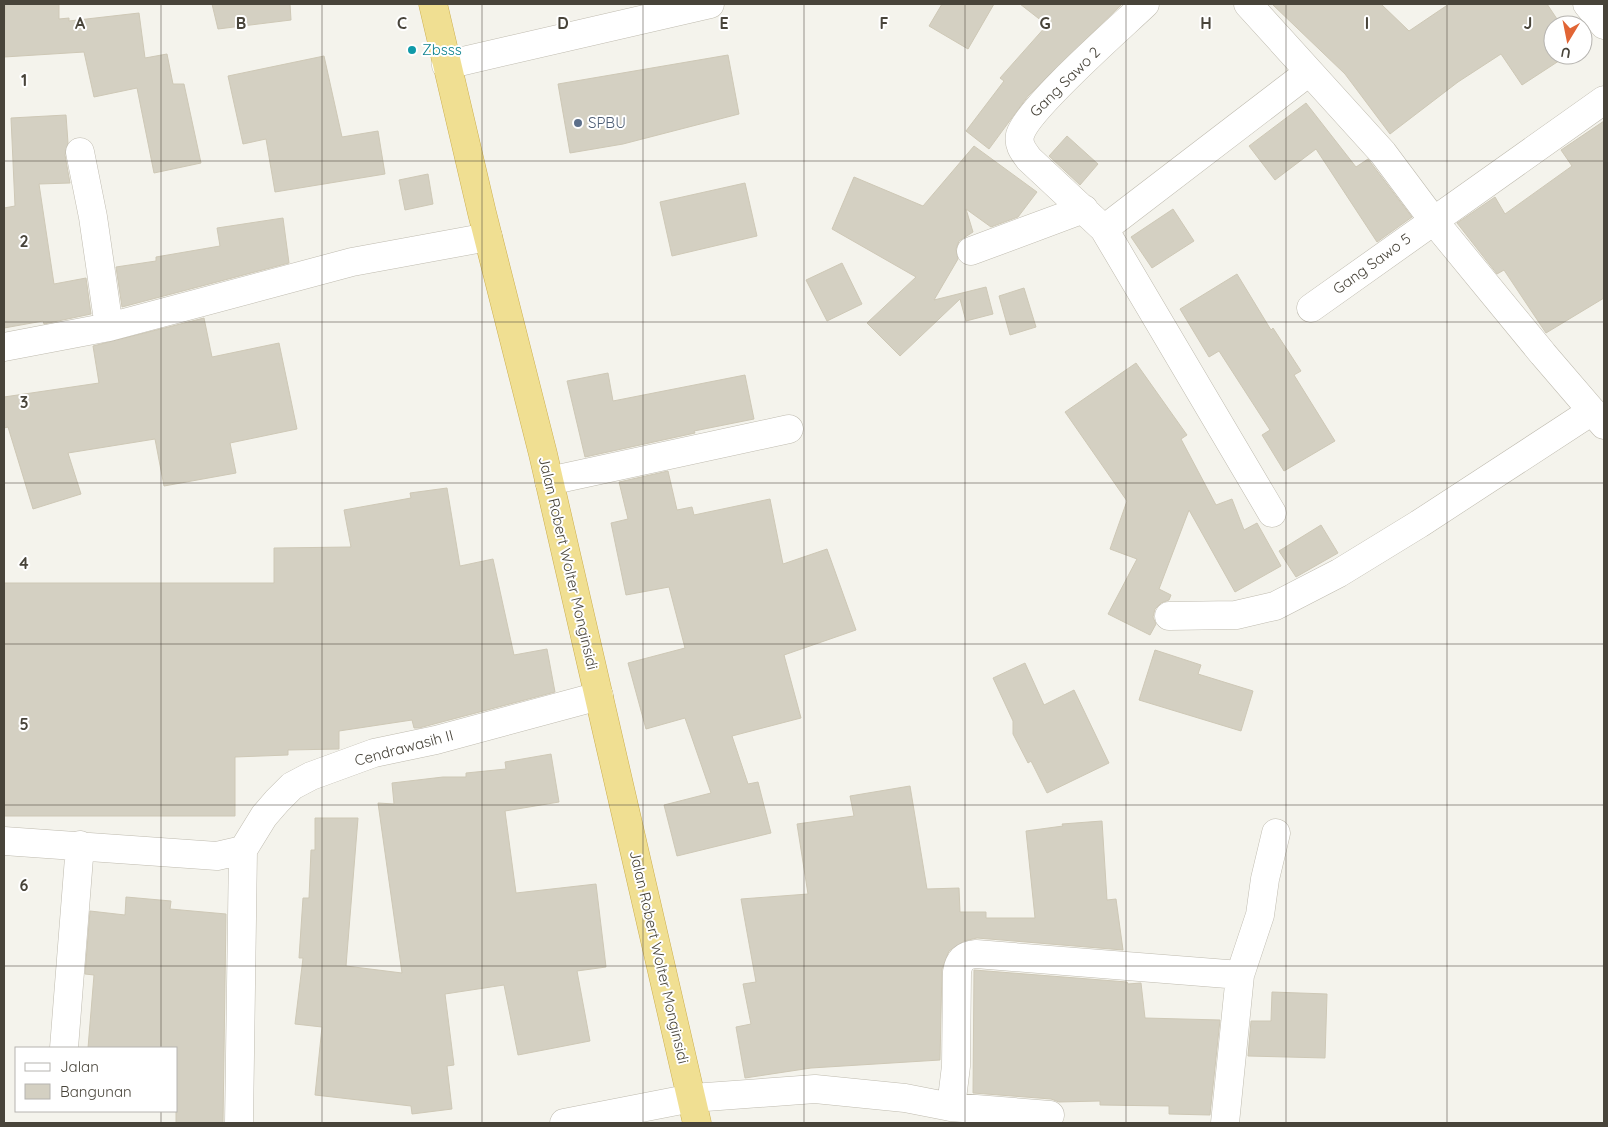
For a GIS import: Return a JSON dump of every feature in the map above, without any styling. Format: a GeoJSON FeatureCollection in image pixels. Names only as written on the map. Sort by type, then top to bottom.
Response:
{"type":"FeatureCollection","features":[{"type":"Feature","properties":{"kind":"highway","name":"Jalan Robert Wolter Monginsidi"},"geometry":{"type":"LineString","coordinates":[[433,4],[488,237],[550,481],[694,1111]]}},
{"type":"Feature","properties":{"kind":"street"},"geometry":{"type":"LineString","coordinates":[[446,65],[710,4]]}},
{"type":"Feature","properties":{"kind":"street","name":"Gang Sawo 2"},"geometry":{"type":"LineString","coordinates":[[1145,4],[1025,122],[1020,136],[1022,150],[1104,229],[1272,513]]}},
{"type":"Feature","properties":{"kind":"street"},"geometry":{"type":"LineString","coordinates":[[1169,616],[1236,615],[1275,606],[1339,573],[1598,418],[1433,220],[1383,153],[1248,4]]}},
{"type":"Feature","properties":{"kind":"street"},"geometry":{"type":"LineString","coordinates":[[1587,4],[1604,25]]}},
{"type":"Feature","properties":{"kind":"street"},"geometry":{"type":"LineString","coordinates":[[1104,229],[1309,72]]}},
{"type":"Feature","properties":{"kind":"street","name":"Gang Sawo 5"},"geometry":{"type":"LineString","coordinates":[[1311,308],[1604,100]]}},
{"type":"Feature","properties":{"kind":"street"},"geometry":{"type":"LineString","coordinates":[[80,152],[93,217],[109,327]]}},
{"type":"Feature","properties":{"kind":"street"},"geometry":{"type":"LineString","coordinates":[[971,251],[1084,209]]}},
{"type":"Feature","properties":{"kind":"street"},"geometry":{"type":"LineString","coordinates":[[4,347],[109,327],[352,262],[488,237]]}},
{"type":"Feature","properties":{"kind":"street"},"geometry":{"type":"LineString","coordinates":[[550,481],[789,429]]}},
{"type":"Feature","properties":{"kind":"street","name":"Cendrawasih II"},"geometry":{"type":"LineString","coordinates":[[244,850],[264,816],[277,801],[292,786],[311,776],[374,753],[436,740],[599,696]]}},
{"type":"Feature","properties":{"kind":"street"},"geometry":{"type":"LineString","coordinates":[[1225,1123],[1240,975],[1260,915],[1265,879],[1276,833]]}},
{"type":"Feature","properties":{"kind":"street"},"geometry":{"type":"LineString","coordinates":[[4,841],[80,844],[218,856],[244,850],[239,1123]]}},
{"type":"Feature","properties":{"kind":"street"},"geometry":{"type":"LineString","coordinates":[[64,1047],[80,844]]}},
{"type":"Feature","properties":{"kind":"street"},"geometry":{"type":"LineString","coordinates":[[951,1107],[956,1066],[957,972],[959,962],[968,955],[1240,975]]}},
{"type":"Feature","properties":{"kind":"street"},"geometry":{"type":"LineString","coordinates":[[564,1123],[694,1111],[815,1089],[905,1098],[951,1107],[1050,1115]]}},
{"type":"Feature","properties":{"kind":"building"},"geometry":{"type":"Polygon","coordinates":[[[5,4],[59,4],[59,19],[69,18],[69,21],[139,13],[145,58],[167,54],[173,84],[184,84],[201,163],[154,173],[137,88],[94,97],[84,52],[4,57],[5,4]]]}},
{"type":"Feature","properties":{"kind":"building"},"geometry":{"type":"Polygon","coordinates":[[[212,4],[290,4],[291,20],[218,29],[212,4]]]}},
{"type":"Feature","properties":{"kind":"building"},"geometry":{"type":"Polygon","coordinates":[[[942,4],[994,4],[968,49],[929,26],[942,4]]]}},
{"type":"Feature","properties":{"kind":"building"},"geometry":{"type":"Polygon","coordinates":[[[1020,4],[1122,4],[1028,96],[989,149],[966,131],[1004,81],[1000,78],[1047,25],[1020,4]]]}},
{"type":"Feature","properties":{"kind":"building"},"geometry":{"type":"Polygon","coordinates":[[[1272,4],[1381,4],[1409,31],[1449,4],[1547,4],[1554,15],[1543,15],[1543,65],[1553,65],[1522,85],[1501,54],[1458,82],[1390,134],[1345,74],[1272,4]]]}},
{"type":"Feature","properties":{"kind":"building"},"geometry":{"type":"Polygon","coordinates":[[[728,55],[739,114],[623,144],[570,153],[558,84],[728,55]]]}},
{"type":"Feature","properties":{"kind":"building"},"geometry":{"type":"Polygon","coordinates":[[[324,56],[342,137],[378,131],[385,174],[275,192],[266,139],[243,144],[228,76],[324,56]]]}},
{"type":"Feature","properties":{"kind":"building"},"geometry":{"type":"Polygon","coordinates":[[[1306,103],[1356,167],[1368,159],[1412,217],[1377,242],[1316,149],[1275,180],[1249,146],[1306,103]]]}},
{"type":"Feature","properties":{"kind":"building"},"geometry":{"type":"Polygon","coordinates":[[[66,115],[68,143],[65,155],[70,183],[39,184],[54,284],[86,278],[91,314],[44,324],[43,321],[4,328],[4,208],[15,206],[11,118],[66,115]]]}},
{"type":"Feature","properties":{"kind":"building"},"geometry":{"type":"Polygon","coordinates":[[[1604,121],[1604,298],[1546,333],[1504,270],[1497,274],[1457,223],[1495,197],[1505,214],[1572,166],[1561,150],[1604,121]]]}},
{"type":"Feature","properties":{"kind":"building"},"geometry":{"type":"Polygon","coordinates":[[[1067,136],[1098,164],[1080,185],[1049,156],[1067,136]]]}},
{"type":"Feature","properties":{"kind":"building"},"geometry":{"type":"Polygon","coordinates":[[[974,146],[1037,192],[1018,217],[991,227],[966,209],[973,232],[959,241],[956,249],[958,259],[934,300],[986,287],[993,314],[966,321],[960,299],[900,356],[867,323],[916,277],[832,229],[854,177],[923,206],[974,146]]]}},
{"type":"Feature","properties":{"kind":"building"},"geometry":{"type":"Polygon","coordinates":[[[428,174],[433,204],[405,210],[399,180],[428,174]]]}},
{"type":"Feature","properties":{"kind":"building"},"geometry":{"type":"Polygon","coordinates":[[[745,183],[757,236],[672,256],[660,202],[745,183]]]}},
{"type":"Feature","properties":{"kind":"building"},"geometry":{"type":"Polygon","coordinates":[[[1173,209],[1194,241],[1152,268],[1131,237],[1173,209]]]}},
{"type":"Feature","properties":{"kind":"building"},"geometry":{"type":"Polygon","coordinates":[[[283,218],[289,263],[122,307],[116,267],[156,261],[156,257],[220,246],[217,228],[283,218]]]}},
{"type":"Feature","properties":{"kind":"building"},"geometry":{"type":"Polygon","coordinates":[[[842,263],[862,304],[827,321],[806,280],[842,263]]]}},
{"type":"Feature","properties":{"kind":"building"},"geometry":{"type":"Polygon","coordinates":[[[1237,274],[1271,330],[1273,328],[1301,371],[1294,375],[1335,441],[1284,471],[1262,435],[1270,430],[1219,351],[1209,357],[1180,309],[1237,274]]]}},
{"type":"Feature","properties":{"kind":"building"},"geometry":{"type":"Polygon","coordinates":[[[1024,288],[1036,327],[1010,335],[999,296],[1024,288]]]}},
{"type":"Feature","properties":{"kind":"building"},"geometry":{"type":"Polygon","coordinates":[[[204,318],[212,357],[279,343],[297,429],[230,443],[236,473],[164,486],[155,439],[68,453],[81,494],[33,509],[8,427],[4,428],[4,397],[99,383],[93,346],[204,318]]]}},
{"type":"Feature","properties":{"kind":"building"},"geometry":{"type":"Polygon","coordinates":[[[1136,363],[1187,435],[1181,439],[1216,505],[1232,499],[1244,530],[1257,523],[1281,566],[1235,592],[1189,510],[1159,589],[1171,595],[1169,600],[1161,603],[1155,609],[1153,617],[1156,624],[1150,635],[1108,614],[1137,559],[1110,549],[1127,501],[1065,412],[1136,363]]]}},
{"type":"Feature","properties":{"kind":"building"},"geometry":{"type":"Polygon","coordinates":[[[608,373],[613,401],[745,375],[754,419],[585,457],[567,381],[608,373]]]}},
{"type":"Feature","properties":{"kind":"building"},"geometry":{"type":"Polygon","coordinates":[[[668,471],[677,510],[692,507],[694,515],[770,499],[783,564],[827,549],[856,630],[784,655],[801,718],[732,736],[748,784],[758,782],[771,833],[677,856],[664,805],[711,793],[685,718],[646,729],[628,663],[685,648],[669,587],[626,595],[611,523],[628,519],[619,482],[668,471]]]}},
{"type":"Feature","properties":{"kind":"building"},"geometry":{"type":"Polygon","coordinates":[[[447,488],[460,566],[493,559],[514,655],[547,649],[555,692],[419,728],[414,728],[412,720],[339,731],[339,749],[288,750],[288,755],[235,757],[235,816],[4,816],[4,583],[274,583],[274,548],[351,547],[344,510],[411,498],[410,493],[447,488]]]}},
{"type":"Feature","properties":{"kind":"building"},"geometry":{"type":"Polygon","coordinates":[[[1321,525],[1338,553],[1296,577],[1279,551],[1321,525]]]}},
{"type":"Feature","properties":{"kind":"building"},"geometry":{"type":"Polygon","coordinates":[[[1155,650],[1201,665],[1198,674],[1253,691],[1241,731],[1139,700],[1155,650]]]}},
{"type":"Feature","properties":{"kind":"building"},"geometry":{"type":"Polygon","coordinates":[[[1025,663],[1044,705],[1074,690],[1109,763],[1047,793],[1031,761],[1028,763],[1013,734],[1013,721],[993,678],[1025,663]]]}},
{"type":"Feature","properties":{"kind":"building"},"geometry":{"type":"Polygon","coordinates":[[[551,754],[559,802],[505,811],[516,893],[596,884],[606,967],[577,971],[590,1041],[518,1055],[504,985],[445,994],[454,1065],[447,1066],[452,1109],[412,1114],[411,1106],[315,1095],[322,1027],[295,1024],[303,958],[299,958],[303,898],[309,898],[311,850],[315,850],[315,818],[358,818],[346,966],[402,973],[378,803],[394,804],[392,783],[443,777],[466,777],[466,773],[506,769],[505,762],[551,754]]]}},
{"type":"Feature","properties":{"kind":"building"},"geometry":{"type":"Polygon","coordinates":[[[910,786],[927,889],[959,888],[960,912],[986,912],[986,918],[1035,918],[1026,831],[1063,826],[1062,824],[1102,821],[1107,900],[1116,899],[1123,950],[977,938],[964,941],[949,951],[942,969],[940,1060],[811,1068],[745,1078],[736,1027],[751,1024],[743,984],[756,982],[741,899],[808,894],[797,824],[854,816],[850,796],[910,786]]]}},
{"type":"Feature","properties":{"kind":"building"},"geometry":{"type":"Polygon","coordinates":[[[126,897],[171,901],[170,909],[226,914],[223,1123],[176,1123],[176,1112],[178,1112],[178,1047],[88,1047],[94,975],[85,974],[90,911],[125,915],[126,897]]]}},
{"type":"Feature","properties":{"kind":"building"},"geometry":{"type":"Polygon","coordinates":[[[974,970],[1127,982],[1128,984],[1141,983],[1145,1018],[1220,1020],[1210,1115],[1169,1114],[1169,1106],[1100,1105],[1100,1101],[1059,1102],[1051,1099],[973,1093],[974,970]]]}},
{"type":"Feature","properties":{"kind":"building"},"geometry":{"type":"Polygon","coordinates":[[[1272,992],[1327,994],[1325,1058],[1248,1056],[1251,1021],[1271,1021],[1272,992]]]}},
{"type":"Feature","properties":{"kind":"place","name":"Zbsss"},"geometry":{"type":"Point","coordinates":[412,50]}},
{"type":"Feature","properties":{"kind":"place","name":"SPBU"},"geometry":{"type":"Point","coordinates":[578,123]}}]}
